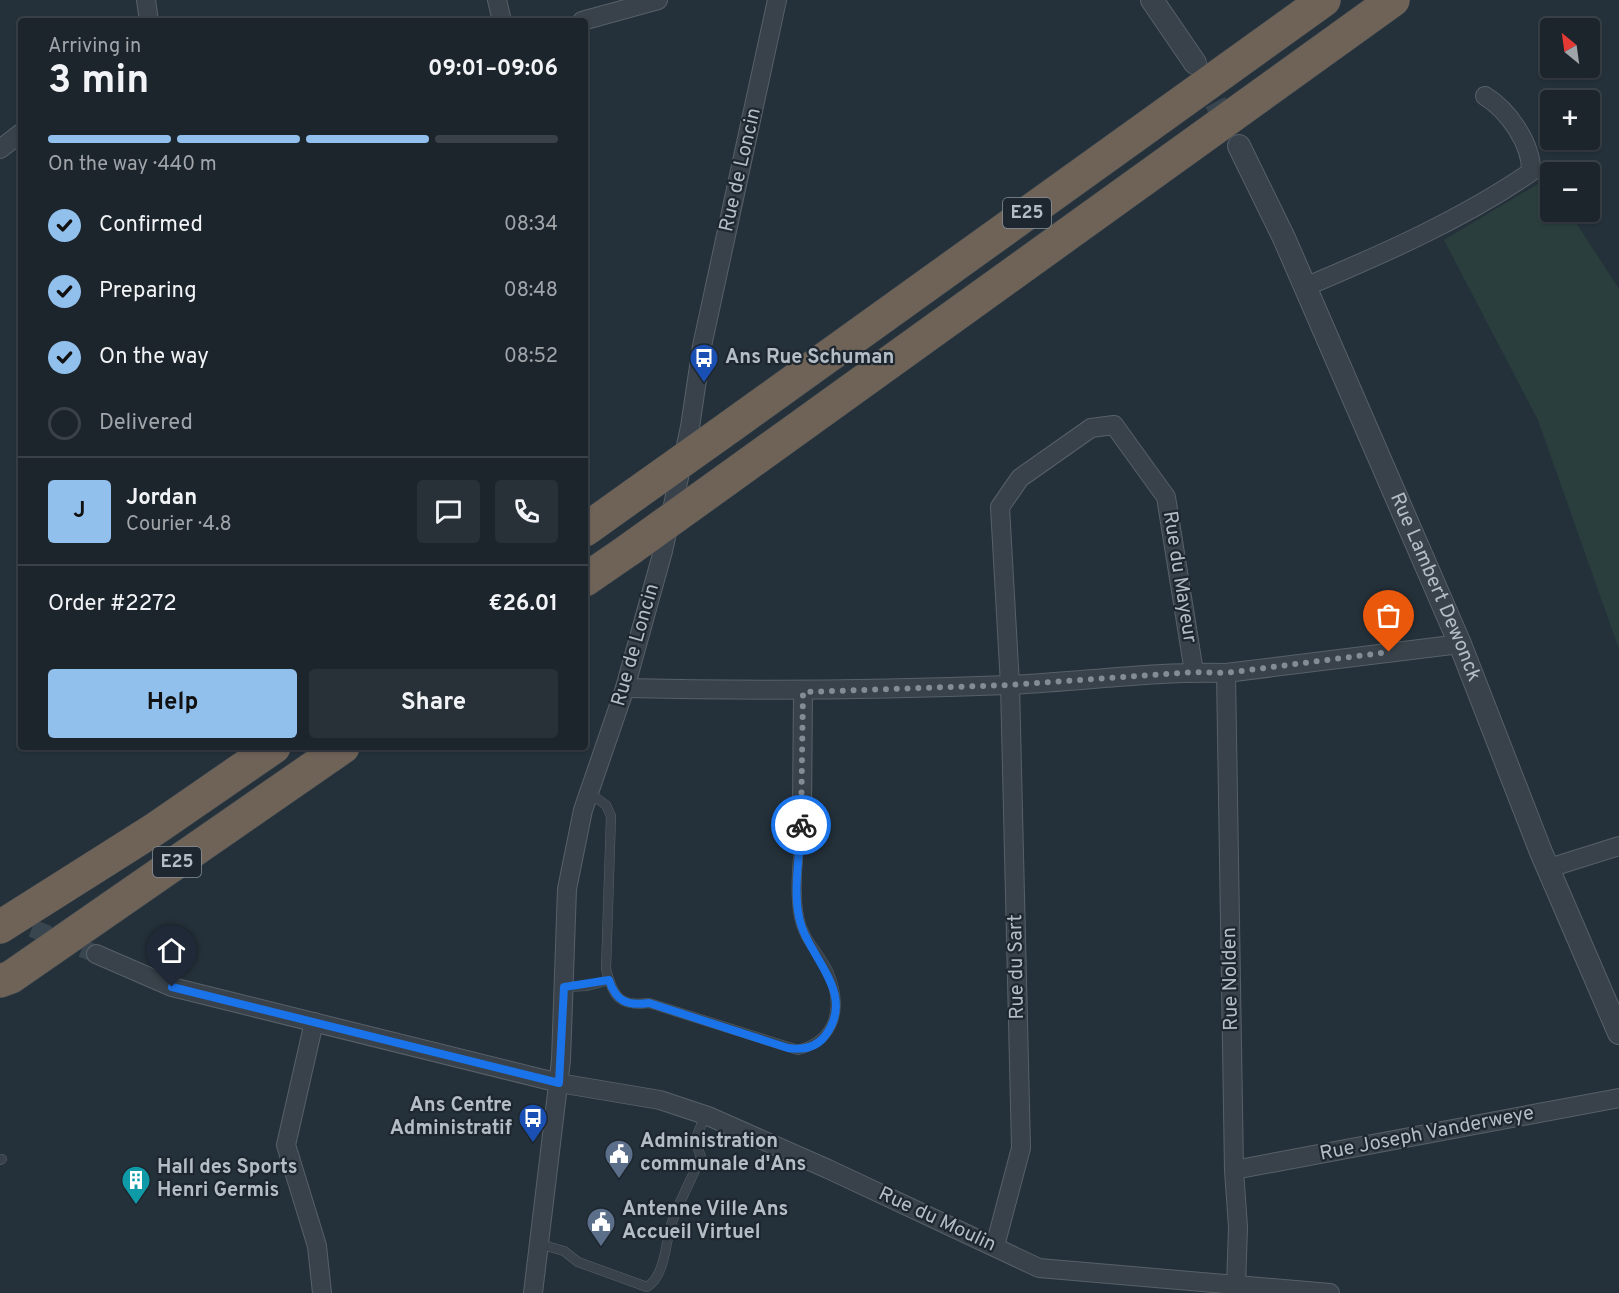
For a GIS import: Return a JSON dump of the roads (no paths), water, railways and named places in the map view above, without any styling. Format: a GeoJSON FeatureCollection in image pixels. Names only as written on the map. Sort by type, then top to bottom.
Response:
{"type":"FeatureCollection","features":[{"type":"Feature","properties":{"kind":"highway","name":"E25"},"geometry":{"type":"LineString","coordinates":[[588,528],[1324,0]]}},
{"type":"Feature","properties":{"kind":"highway","name":"E25"},"geometry":{"type":"LineString","coordinates":[[588,578],[1393,0]]}},
{"type":"Feature","properties":{"kind":"highway","name":"E25"},"geometry":{"type":"LineString","coordinates":[[0,927],[155,829],[270,750]]}},
{"type":"Feature","properties":{"kind":"highway","name":"E25"},"geometry":{"type":"LineString","coordinates":[[4,986],[339,750]]}},
{"type":"Feature","properties":{"kind":"street"},"geometry":{"type":"LineString","coordinates":[[146,0],[149,18]]}},
{"type":"Feature","properties":{"kind":"street"},"geometry":{"type":"LineString","coordinates":[[497,0],[501,18]]}},
{"type":"Feature","properties":{"kind":"street"},"geometry":{"type":"LineString","coordinates":[[588,19],[658,0]]}},
{"type":"Feature","properties":{"kind":"street","name":"Rue de Loncin"},"geometry":{"type":"LineString","coordinates":[[533,1293],[559,1083],[567,889],[583,810],[625,688],[663,551],[690,427],[702,346],[777,0]]}},
{"type":"Feature","properties":{"kind":"street"},"geometry":{"type":"LineString","coordinates":[[1152,0],[1195,63]]}},
{"type":"Feature","properties":{"kind":"street"},"geometry":{"type":"LineString","coordinates":[[1305,286],[1434,230],[1501,193],[1531,172],[1532,158],[1521,136],[1499,105],[1485,96]]}},
{"type":"Feature","properties":{"kind":"street"},"geometry":{"type":"LineString","coordinates":[[0,149],[18,135]]}},
{"type":"Feature","properties":{"kind":"street","name":"Rue Lambert Dewonck"},"geometry":{"type":"LineString","coordinates":[[1239,146],[1284,238],[1460,644],[1549,868],[1619,1033]]}},
{"type":"Feature","properties":{"kind":"street","name":"Rue du Mayeur"},"geometry":{"type":"LineString","coordinates":[[1010,685],[1000,507],[1020,478],[1091,428],[1114,425],[1166,497],[1194,672]]}},
{"type":"Feature","properties":{"kind":"street"},"geometry":{"type":"LineString","coordinates":[[625,688],[803,692],[1010,685],[1194,672],[1226,673],[1460,644]]}},
{"type":"Feature","properties":{"kind":"street","name":"Rue Nolden"},"geometry":{"type":"LineString","coordinates":[[1226,673],[1234,1170],[1238,1227],[1236,1286]]}},
{"type":"Feature","properties":{"kind":"street","name":"Rue du Sart"},"geometry":{"type":"LineString","coordinates":[[995,1246],[1021,1148],[1010,685]]}},
{"type":"Feature","properties":{"kind":"street"},"geometry":{"type":"LineString","coordinates":[[802,811],[803,692]]}},
{"type":"Feature","properties":{"kind":"street"},"geometry":{"type":"LineString","coordinates":[[1549,868],[1619,846]]}},
{"type":"Feature","properties":{"kind":"street","name":"Rue du Moulin"},"geometry":{"type":"LineString","coordinates":[[96,954],[172,987],[559,1083],[660,1100],[705,1116],[1040,1268],[1330,1293]]}},
{"type":"Feature","properties":{"kind":"street"},"geometry":{"type":"LineString","coordinates":[[314,1022],[286,1145],[317,1246],[322,1293]]}},
{"type":"Feature","properties":{"kind":"street","name":"Rue Joseph Vanderweye"},"geometry":{"type":"LineString","coordinates":[[1234,1170],[1619,1098]]}},
{"type":"Feature","properties":{"kind":"lane"},"geometry":{"type":"LineString","coordinates":[[589,793],[606,805],[611,816],[605,933],[606,969],[619,999],[631,1005],[649,1003],[798,1050],[820,1042],[832,1026],[835,1000],[829,973],[809,945],[799,919],[802,811]]}},
{"type":"Feature","properties":{"kind":"lane"},"geometry":{"type":"LineString","coordinates":[[564,987],[609,980]]}},
{"type":"Feature","properties":{"kind":"lane"},"geometry":{"type":"LineString","coordinates":[[539,1244],[564,1251],[578,1262],[647,1287],[654,1282],[667,1247],[672,1223],[701,1157],[695,1140],[705,1116]]}},
{"type":"Feature","properties":{"kind":"tunnel"},"geometry":{"type":"LineString","coordinates":[[1200,73],[1232,134]]}},
{"type":"Feature","properties":{"kind":"tunnel"},"geometry":{"type":"LineString","coordinates":[[7,918],[96,954]]}},
{"type":"Feature","properties":{"kind":"place","name":"Ans Rue Schuman"},"geometry":{"type":"Point","coordinates":[704,384]}},
{"type":"Feature","properties":{"kind":"place","name":"Ans Centre Administratif"},"geometry":{"type":"Point","coordinates":[533,1144]}},
{"type":"Feature","properties":{"kind":"place","name":"Administration communale d'Ans"},"geometry":{"type":"Point","coordinates":[619,1180]}},
{"type":"Feature","properties":{"kind":"place","name":"Hall des Sports Henri Germis"},"geometry":{"type":"Point","coordinates":[136,1206]}},
{"type":"Feature","properties":{"kind":"place","name":"Antenne Ville Ans Accueil Virtuel"},"geometry":{"type":"Point","coordinates":[601,1248]}}]}
